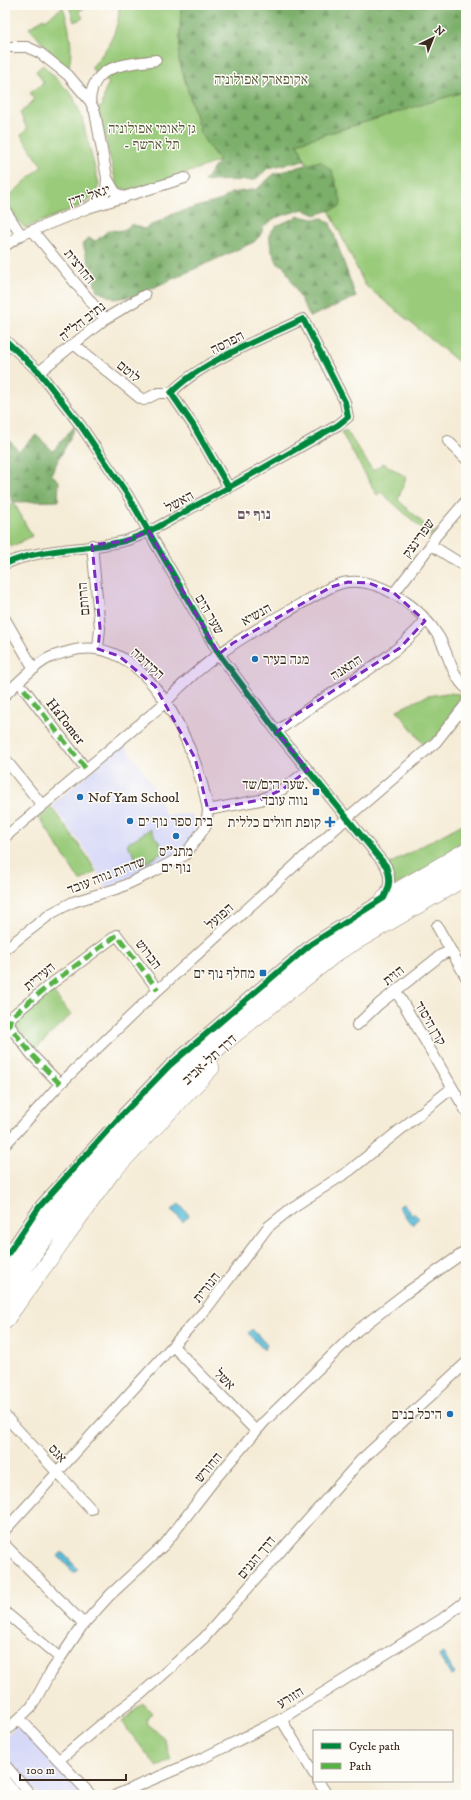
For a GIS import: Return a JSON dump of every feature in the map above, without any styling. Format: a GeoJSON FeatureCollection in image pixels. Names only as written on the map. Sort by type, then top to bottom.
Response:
{"type":"FeatureCollection","features":[{"type":"Feature","properties":{"kind":"highway"},"geometry":{"type":"LineString","coordinates":[[384,898],[466,850]]}},
{"type":"Feature","properties":{"kind":"highway","name":"דרך תל-אביב"},"geometry":{"type":"LineString","coordinates":[[5,1278],[38,1228],[120,1127],[190,1057],[334,941],[466,862]]}},
{"type":"Feature","properties":{"kind":"highway","name":"דרך תל-אביב"},"geometry":{"type":"LineString","coordinates":[[5,1299],[39,1247],[144,1122],[221,1046],[339,952],[466,878]]}},
{"type":"Feature","properties":{"kind":"highway"},"geometry":{"type":"LineString","coordinates":[[5,1322],[112,1173],[159,1122],[278,1001]]}},
{"type":"Feature","properties":{"kind":"street"},"geometry":{"type":"LineString","coordinates":[[5,47],[27,48],[40,53],[68,74],[90,101],[95,112],[107,178],[106,191],[101,199],[88,208]]}},
{"type":"Feature","properties":{"kind":"street"},"geometry":{"type":"LineString","coordinates":[[90,101],[90,93],[107,69],[119,64],[156,60]]}},
{"type":"Feature","properties":{"kind":"street"},"geometry":{"type":"LineString","coordinates":[[107,178],[115,192],[124,198]]}},
{"type":"Feature","properties":{"kind":"street","name":"יגאל ידין"},"geometry":{"type":"LineString","coordinates":[[5,246],[21,235],[88,208],[185,178]]}},
{"type":"Feature","properties":{"kind":"street"},"geometry":{"type":"LineString","coordinates":[[5,210],[21,235]]}},
{"type":"Feature","properties":{"kind":"street","name":"החרצית"},"geometry":{"type":"LineString","coordinates":[[32,230],[105,319]]}},
{"type":"Feature","properties":{"kind":"street","name":"נתיב הל\"ה"},"geometry":{"type":"LineString","coordinates":[[39,372],[75,345],[105,319],[145,295]]}},
{"type":"Feature","properties":{"kind":"street","name":"הפרסה"},"geometry":{"type":"LineString","coordinates":[[171,393],[184,380],[223,357],[303,319],[345,402],[348,417]]}},
{"type":"Feature","properties":{"kind":"street","name":"שער הים"},"geometry":{"type":"LineString","coordinates":[[5,340],[39,372],[108,464],[149,531],[219,654],[277,732],[386,866],[390,878],[389,888],[384,898]]}},
{"type":"Feature","properties":{"kind":"street","name":"לוטם"},"geometry":{"type":"LineString","coordinates":[[75,345],[140,398],[144,400],[158,393],[171,393]]}},
{"type":"Feature","properties":{"kind":"street"},"geometry":{"type":"LineString","coordinates":[[171,393],[193,425],[229,488]]}},
{"type":"Feature","properties":{"kind":"street","name":"האשל"},"geometry":{"type":"LineString","coordinates":[[5,564],[20,557],[42,552],[124,541],[149,531],[229,488],[338,425],[348,417]]}},
{"type":"Feature","properties":{"kind":"street"},"geometry":{"type":"LineString","coordinates":[[448,441],[466,459]]}},
{"type":"Feature","properties":{"kind":"street","name":"שפרינצק"},"geometry":{"type":"LineString","coordinates":[[394,594],[431,545],[435,537],[466,501]]}},
{"type":"Feature","properties":{"kind":"street","name":"הרותם"},"geometry":{"type":"LineString","coordinates":[[92,545],[100,628],[98,649]]}},
{"type":"Feature","properties":{"kind":"street"},"geometry":{"type":"LineString","coordinates":[[431,545],[466,567]]}},
{"type":"Feature","properties":{"kind":"street","name":"הנשיא"},"geometry":{"type":"LineString","coordinates":[[5,837],[166,702],[179,686],[233,643],[331,587],[348,582],[369,583],[402,599],[425,621],[438,637],[465,687]]}},
{"type":"Feature","properties":{"kind":"street"},"geometry":{"type":"LineString","coordinates":[[5,618],[34,669]]}},
{"type":"Feature","properties":{"kind":"street","name":"התאנה"},"geometry":{"type":"LineString","coordinates":[[277,732],[297,714],[400,648],[425,621]]}},
{"type":"Feature","properties":{"kind":"street","name":"הקידמה"},"geometry":{"type":"LineString","coordinates":[[5,694],[47,658],[76,649],[98,649],[119,656],[140,672],[154,686],[166,702],[195,758],[205,792],[208,810]]}},
{"type":"Feature","properties":{"kind":"street","name":"הפועל"},"geometry":{"type":"LineString","coordinates":[[458,713],[465,687]]}},
{"type":"Feature","properties":{"kind":"street","name":"HaTomer"},"geometry":{"type":"LineString","coordinates":[[24,690],[86,769]]}},
{"type":"Feature","properties":{"kind":"street","name":"הפועל"},"geometry":{"type":"LineString","coordinates":[[6,1141],[60,1084],[158,990],[346,818],[436,742],[466,704]]}},
{"type":"Feature","properties":{"kind":"street"},"geometry":{"type":"LineString","coordinates":[[5,759],[42,805]]}},
{"type":"Feature","properties":{"kind":"street"},"geometry":{"type":"LineString","coordinates":[[208,810],[260,800],[283,789],[308,770]]}},
{"type":"Feature","properties":{"kind":"street","name":"שדרות נווה עובד"},"geometry":{"type":"LineString","coordinates":[[5,949],[52,913],[73,902],[118,888],[153,872],[185,854],[206,826],[208,810]]}},
{"type":"Feature","properties":{"kind":"street"},"geometry":{"type":"LineString","coordinates":[[5,1258],[40,1206],[117,1120],[170,1065],[311,944],[384,898]]}},
{"type":"Feature","properties":{"kind":"street"},"geometry":{"type":"LineString","coordinates":[[437,926],[466,978]]}},
{"type":"Feature","properties":{"kind":"street","name":"הברוש"},"geometry":{"type":"LineString","coordinates":[[117,935],[158,990]]}},
{"type":"Feature","properties":{"kind":"street","name":"העירית"},"geometry":{"type":"LineString","coordinates":[[60,1084],[32,1055],[9,1025],[9,1020],[48,987],[117,935]]}},
{"type":"Feature","properties":{"kind":"street","name":"הזית"},"geometry":{"type":"LineString","coordinates":[[357,1025],[396,991],[442,955],[450,951]]}},
{"type":"Feature","properties":{"kind":"street","name":"קרן היסוד"},"geometry":{"type":"LineString","coordinates":[[396,991],[466,1111]]}},
{"type":"Feature","properties":{"kind":"street","name":"הנורית"},"geometry":{"type":"LineString","coordinates":[[5,1530],[212,1303],[273,1223],[292,1207],[349,1171],[452,1088]]}},
{"type":"Feature","properties":{"kind":"street","name":"החורש"},"geometry":{"type":"LineString","coordinates":[[5,1732],[32,1706],[60,1658],[84,1624],[110,1594],[164,1544],[256,1431],[358,1330],[406,1293],[466,1251]]}},
{"type":"Feature","properties":{"kind":"street","name":"אשל"},"geometry":{"type":"LineString","coordinates":[[173,1346],[256,1431]]}},
{"type":"Feature","properties":{"kind":"street","name":"דרך הגנים"},"geometry":{"type":"LineString","coordinates":[[59,1760],[109,1718],[141,1694],[204,1638],[288,1540],[360,1461],[466,1363]]}},
{"type":"Feature","properties":{"kind":"street","name":"אגס"},"geometry":{"type":"LineString","coordinates":[[5,1416],[91,1509]]}},
{"type":"Feature","properties":{"kind":"street"},"geometry":{"type":"LineString","coordinates":[[5,1545],[84,1624]]}},
{"type":"Feature","properties":{"kind":"street","name":"הזורע"},"geometry":{"type":"LineString","coordinates":[[116,1795],[203,1758],[281,1719],[442,1619],[466,1601]]}},
{"type":"Feature","properties":{"kind":"street"},"geometry":{"type":"LineString","coordinates":[[5,1612],[60,1658]]}},
{"type":"Feature","properties":{"kind":"street"},"geometry":{"type":"LineString","coordinates":[[20,1719],[91,1795]]}},
{"type":"Feature","properties":{"kind":"street"},"geometry":{"type":"LineString","coordinates":[[281,1719],[313,1772]]}},
{"type":"Feature","properties":{"kind":"street"},"geometry":{"type":"LineString","coordinates":[[5,1765],[31,1795]]}},
{"type":"Feature","properties":{"kind":"street"},"geometry":{"type":"LineString","coordinates":[[5,1781],[17,1795]]}},
{"type":"Feature","properties":{"kind":"street"},"geometry":{"type":"LineString","coordinates":[[319,1782],[327,1795]]}},
{"type":"Feature","properties":{"kind":"highlighted area"},"geometry":{"type":"Polygon","coordinates":[[[149,531],[219,654],[233,643],[331,587],[348,582],[369,583],[394,593],[425,621],[400,648],[297,714],[277,732],[308,770],[283,789],[260,800],[208,810],[195,758],[155,686],[119,656],[98,649],[100,628],[92,545],[124,541],[149,531]]]}},
{"type":"Feature","properties":{"kind":"shaded area","name":"בית ספר נוף ים"},"geometry":{"type":"Polygon","coordinates":[[[123,744],[145,773],[156,791],[165,815],[191,814],[200,828],[183,853],[106,889],[89,855],[52,805],[123,744]]]}},
{"type":"Feature","properties":{"kind":"shaded area"},"geometry":{"type":"Polygon","coordinates":[[[20,1723],[88,1795],[39,1795],[5,1755],[5,1737],[20,1723]]]}},
{"type":"Feature","properties":{"kind":"green space"},"geometry":{"type":"Polygon","coordinates":[[[69,5],[90,5],[79,11],[83,18],[74,22],[69,5]]]}},
{"type":"Feature","properties":{"kind":"green space","name":"גן לאומי אפולוניה - תל ארשף"},"geometry":{"type":"Polygon","coordinates":[[[119,5],[181,5],[179,60],[201,135],[219,161],[135,192],[117,187],[98,108],[102,107],[105,90],[109,83],[91,68],[107,47],[115,31],[119,14],[119,5]]]}},
{"type":"Feature","properties":{"kind":"green space","name":"אקופארק אפולוניה"},"geometry":{"type":"Polygon","coordinates":[[[181,5],[466,5],[466,91],[297,143],[305,160],[268,168],[255,180],[204,181],[219,161],[201,135],[179,60],[181,5]]]}},
{"type":"Feature","properties":{"kind":"green space"},"geometry":{"type":"Polygon","coordinates":[[[63,7],[69,30],[71,48],[71,56],[67,71],[29,28],[44,18],[45,20],[63,7]]]}},
{"type":"Feature","properties":{"kind":"green space"},"geometry":{"type":"Polygon","coordinates":[[[43,65],[73,96],[81,115],[99,184],[93,196],[82,205],[25,228],[5,205],[5,200],[42,166],[21,135],[27,129],[20,113],[34,100],[30,92],[44,83],[36,71],[43,65]]]}},
{"type":"Feature","properties":{"kind":"green space"},"geometry":{"type":"Polygon","coordinates":[[[466,91],[466,368],[365,285],[297,143],[466,91]]]}},
{"type":"Feature","properties":{"kind":"green space"},"geometry":{"type":"Polygon","coordinates":[[[320,161],[332,171],[341,201],[340,207],[315,215],[303,209],[275,218],[263,227],[261,235],[254,242],[135,296],[115,299],[97,291],[83,244],[88,238],[96,241],[109,230],[123,231],[132,224],[144,229],[175,213],[222,200],[231,193],[257,189],[274,174],[320,161]]]}},
{"type":"Feature","properties":{"kind":"green space"},"geometry":{"type":"Polygon","coordinates":[[[299,216],[313,219],[323,218],[330,223],[356,297],[310,317],[284,266],[278,264],[271,249],[269,234],[276,226],[299,216]]]}},
{"type":"Feature","properties":{"kind":"green space"},"geometry":{"type":"Polygon","coordinates":[[[79,421],[51,474],[59,481],[58,501],[13,502],[7,491],[5,492],[5,436],[19,451],[36,435],[53,451],[79,421]]]}},
{"type":"Feature","properties":{"kind":"green space"},"geometry":{"type":"Polygon","coordinates":[[[346,430],[373,471],[383,463],[406,477],[398,500],[434,533],[431,537],[381,492],[377,495],[341,432],[346,430]]]}},
{"type":"Feature","properties":{"kind":"green space"},"geometry":{"type":"Polygon","coordinates":[[[14,503],[32,536],[11,547],[5,536],[5,508],[14,503]]]}},
{"type":"Feature","properties":{"kind":"green space"},"geometry":{"type":"Polygon","coordinates":[[[447,693],[460,694],[454,711],[447,724],[426,748],[397,710],[427,696],[447,693]]]}},
{"type":"Feature","properties":{"kind":"green space"},"geometry":{"type":"Polygon","coordinates":[[[51,807],[87,856],[96,872],[80,881],[39,817],[51,807]]]}},
{"type":"Feature","properties":{"kind":"green space"},"geometry":{"type":"Polygon","coordinates":[[[466,822],[466,846],[393,887],[389,864],[466,822]]]}},
{"type":"Feature","properties":{"kind":"green space"},"geometry":{"type":"Polygon","coordinates":[[[150,829],[165,851],[141,866],[127,844],[150,829]]]}},
{"type":"Feature","properties":{"kind":"green space"},"geometry":{"type":"Polygon","coordinates":[[[52,991],[71,1015],[34,1050],[15,1025],[52,991]]]}},
{"type":"Feature","properties":{"kind":"green space"},"geometry":{"type":"Polygon","coordinates":[[[143,1703],[152,1713],[147,1719],[148,1724],[164,1738],[171,1760],[156,1766],[122,1722],[143,1703]]]}},
{"type":"Feature","properties":{"kind":"water"},"geometry":{"type":"Polygon","coordinates":[[[179,1204],[189,1215],[183,1222],[172,1210],[179,1204]]]}},
{"type":"Feature","properties":{"kind":"water"},"geometry":{"type":"Polygon","coordinates":[[[403,1204],[412,1214],[414,1213],[419,1218],[412,1225],[398,1207],[403,1204]]]}},
{"type":"Feature","properties":{"kind":"water"},"geometry":{"type":"Polygon","coordinates":[[[252,1329],[267,1345],[264,1350],[248,1333],[252,1329]]]}},
{"type":"Feature","properties":{"kind":"water"},"geometry":{"type":"Polygon","coordinates":[[[62,1552],[78,1569],[74,1573],[58,1556],[62,1552]]]}},
{"type":"Feature","properties":{"kind":"water"},"geometry":{"type":"Polygon","coordinates":[[[443,1653],[455,1674],[451,1676],[439,1656],[443,1653]]]}},
{"type":"Feature","properties":{"kind":"marked path"},"geometry":{"type":"LineString","coordinates":[[24,689],[86,769]]}},
{"type":"Feature","properties":{"kind":"marked path"},"geometry":{"type":"LineString","coordinates":[[60,1084],[32,1055],[9,1025],[11,1017],[47,987],[117,935],[158,990]]}},
{"type":"Feature","properties":{"kind":"cycle path"},"geometry":{"type":"LineString","coordinates":[[5,564],[49,552],[124,541],[143,534],[161,525],[195,506],[213,496],[231,486],[267,466],[338,425],[348,417],[345,402],[303,319],[215,361],[198,371],[171,393],[193,425],[229,488]]}},
{"type":"Feature","properties":{"kind":"cycle path"},"geometry":{"type":"LineString","coordinates":[[5,340],[39,372],[81,426],[127,494],[219,654],[277,732],[386,866],[389,875],[389,886],[384,898],[311,944],[170,1065],[117,1120],[40,1206],[5,1258]]}},
{"type":"Feature","properties":{"kind":"place","name":"מגה בעיר"},"geometry":{"type":"Point","coordinates":[255,659]}},
{"type":"Feature","properties":{"kind":"place","name":"שער הים/שד. נווה עובד"},"geometry":{"type":"Point","coordinates":[316,792]}},
{"type":"Feature","properties":{"kind":"place","name":"Nof Yam School"},"geometry":{"type":"Point","coordinates":[80,797]}},
{"type":"Feature","properties":{"kind":"place","name":"בית ספר נוף ים"},"geometry":{"type":"Point","coordinates":[130,821]}},
{"type":"Feature","properties":{"kind":"place","name":"קופת חולים כללית"},"geometry":{"type":"Point","coordinates":[330,822]}},
{"type":"Feature","properties":{"kind":"place","name":"מתנ\"ס נוף ים"},"geometry":{"type":"Point","coordinates":[176,836]}},
{"type":"Feature","properties":{"kind":"place","name":"מחלף נוף ים"},"geometry":{"type":"Point","coordinates":[263,973]}},
{"type":"Feature","properties":{"kind":"place","name":"היכל בנים"},"geometry":{"type":"Point","coordinates":[450,1414]}},
{"type":"Feature","properties":{"kind":"district","name":"נוף ים"},"geometry":{"type":"Point","coordinates":[254,514]}}]}
